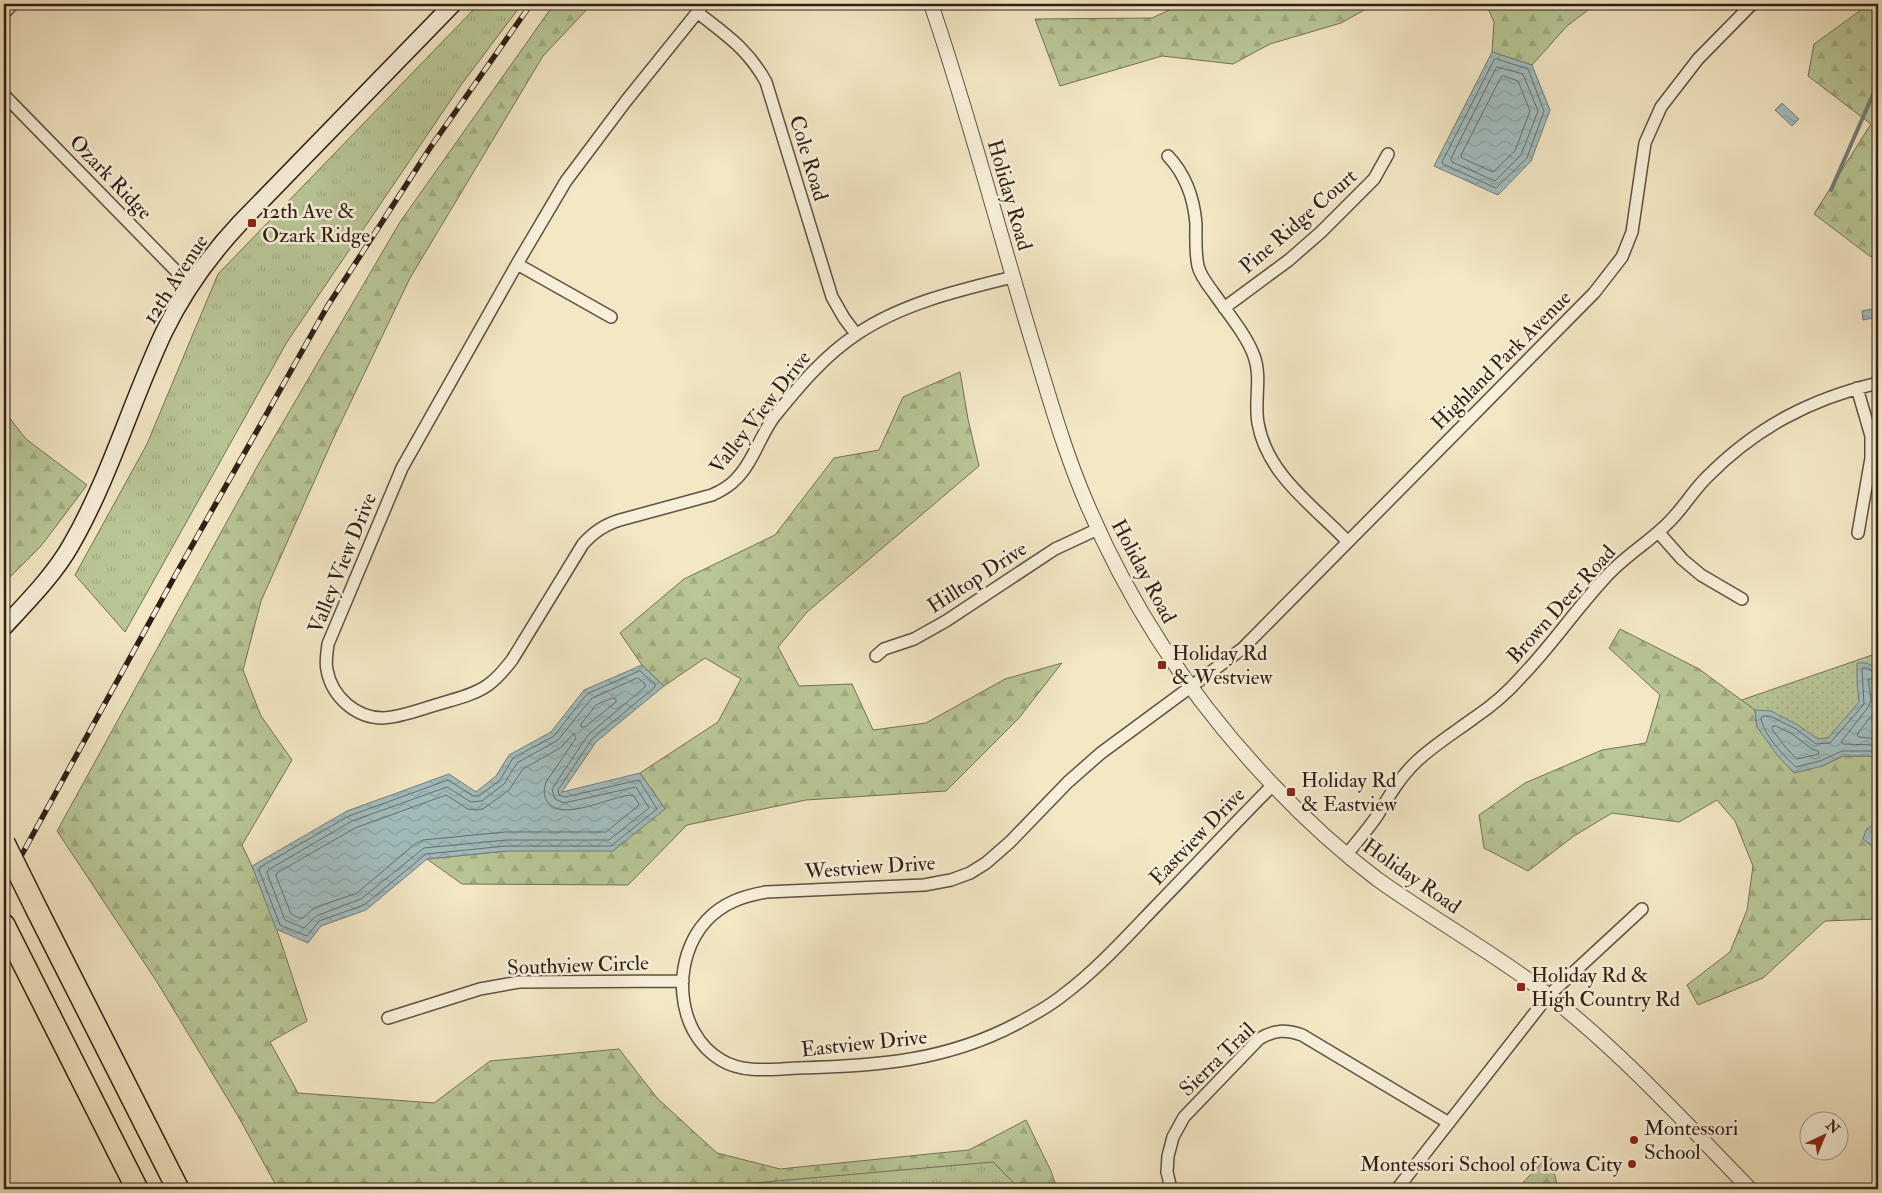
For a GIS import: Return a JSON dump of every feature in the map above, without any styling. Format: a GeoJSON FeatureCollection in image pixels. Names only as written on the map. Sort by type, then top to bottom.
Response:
{"type":"FeatureCollection","features":[{"type":"Feature","properties":{"kind":"highway"},"geometry":{"type":"LineString","coordinates":[[4,843],[178,1189]]}},
{"type":"Feature","properties":{"kind":"highway"},"geometry":{"type":"LineString","coordinates":[[4,925],[136,1189]]}},
{"type":"Feature","properties":{"kind":"main road","name":"12th Avenue"},"geometry":{"type":"LineString","coordinates":[[4,627],[41,585],[70,546],[107,472],[165,331],[193,283],[233,231],[453,4]]}},
{"type":"Feature","properties":{"kind":"street"},"geometry":{"type":"LineString","coordinates":[[4,14],[14,4]]}},
{"type":"Feature","properties":{"kind":"street","name":"Holiday Road"},"geometry":{"type":"LineString","coordinates":[[931,4],[1055,419],[1086,502],[1139,609],[1190,687],[1233,741],[1273,785],[1347,854],[1376,878],[1461,934],[1548,996],[1594,1034],[1644,1081],[1750,1189]]}},
{"type":"Feature","properties":{"kind":"street","name":"Highland Park Avenue"},"geometry":{"type":"LineString","coordinates":[[1190,687],[1242,649],[1594,293],[1622,257],[1632,232],[1645,143],[1661,107],[1698,59],[1752,4]]}},
{"type":"Feature","properties":{"kind":"street","name":"Valley View Drive"},"geometry":{"type":"LineString","coordinates":[[701,8],[626,101],[566,181],[402,468],[328,644],[326,658],[331,684],[338,696],[350,707],[368,716],[395,717],[474,693],[488,685],[512,660],[582,544],[593,533],[606,525],[620,520],[712,496],[724,489],[747,466],[770,424],[812,372],[856,334],[910,307],[968,288],[1013,277]]}},
{"type":"Feature","properties":{"kind":"street","name":"Cole Road"},"geometry":{"type":"LineString","coordinates":[[701,8],[746,52],[766,82],[832,297],[856,334]]}},
{"type":"Feature","properties":{"kind":"street","name":"Ozark Ridge"},"geometry":{"type":"LineString","coordinates":[[4,95],[179,274],[193,283]]}},
{"type":"Feature","properties":{"kind":"street","name":"Pine Ridge Court"},"geometry":{"type":"LineString","coordinates":[[1224,308],[1289,260],[1321,232],[1374,179],[1388,154]]}},
{"type":"Feature","properties":{"kind":"street"},"geometry":{"type":"LineString","coordinates":[[1168,156],[1179,168],[1190,194],[1196,222],[1198,267],[1254,355],[1258,372],[1256,413],[1264,447],[1273,464],[1285,480],[1348,542]]}},
{"type":"Feature","properties":{"kind":"street"},"geometry":{"type":"LineString","coordinates":[[517,264],[611,317]]}},
{"type":"Feature","properties":{"kind":"street","name":"Brown Deer Road"},"geometry":{"type":"LineString","coordinates":[[1347,854],[1377,816],[1402,776],[1418,760],[1498,700],[1543,654],[1604,578],[1621,561],[1659,533],[1704,479],[1750,439],[1802,408],[1825,398],[1878,383]]}},
{"type":"Feature","properties":{"kind":"street"},"geometry":{"type":"LineString","coordinates":[[1857,388],[1871,436],[1871,458],[1858,533]]}},
{"type":"Feature","properties":{"kind":"street","name":"Hilltop Drive"},"geometry":{"type":"LineString","coordinates":[[876,656],[884,649],[914,639],[946,621],[1055,549],[1098,529]]}},
{"type":"Feature","properties":{"kind":"street"},"geometry":{"type":"LineString","coordinates":[[1659,533],[1682,559],[1701,575],[1742,599]]}},
{"type":"Feature","properties":{"kind":"street","name":"Westview Drive"},"geometry":{"type":"LineString","coordinates":[[683,981],[689,950],[700,929],[716,912],[739,898],[766,892],[924,885],[951,880],[970,873],[986,864],[1068,782],[1102,752],[1190,687]]}},
{"type":"Feature","properties":{"kind":"street","name":"Eastview Drive"},"geometry":{"type":"LineString","coordinates":[[683,981],[686,1013],[696,1036],[704,1047],[716,1057],[744,1069],[842,1067],[898,1063],[939,1054],[978,1042],[1017,1024],[1062,996],[1101,963],[1273,785]]}},
{"type":"Feature","properties":{"kind":"street"},"geometry":{"type":"LineString","coordinates":[[1397,1189],[1548,996],[1642,909]]}},
{"type":"Feature","properties":{"kind":"street","name":"Southview Circle"},"geometry":{"type":"LineString","coordinates":[[388,1018],[480,989],[518,982],[683,981]]}},
{"type":"Feature","properties":{"kind":"street","name":"Sierra Trail"},"geometry":{"type":"LineString","coordinates":[[1171,1189],[1168,1156],[1173,1137],[1184,1117],[1259,1039],[1269,1033],[1288,1030],[1302,1035],[1449,1123]]}},
{"type":"Feature","properties":{"kind":"green space"},"geometry":{"type":"Polygon","coordinates":[[[479,4],[522,4],[461,85],[287,342],[125,632],[75,575],[147,444],[218,274],[479,4]]]}},
{"type":"Feature","properties":{"kind":"green space"},"geometry":{"type":"Polygon","coordinates":[[[554,4],[592,4],[543,56],[410,278],[333,439],[261,601],[243,670],[261,716],[292,760],[242,845],[270,910],[307,1021],[270,1042],[298,1093],[434,1103],[490,1061],[619,1049],[657,1098],[717,1153],[780,1169],[969,1150],[1026,1120],[1051,1171],[1057,1189],[278,1189],[238,1116],[157,982],[57,831],[258,465],[400,222],[554,4]]]}},
{"type":"Feature","properties":{"kind":"green space"},"geometry":{"type":"Polygon","coordinates":[[[1182,4],[1375,4],[1341,23],[1270,44],[1233,64],[1162,56],[1060,86],[1035,19],[1152,18],[1182,4]]]}},
{"type":"Feature","properties":{"kind":"green space"},"geometry":{"type":"Polygon","coordinates":[[[1486,4],[1596,4],[1567,26],[1532,65],[1492,52],[1494,22],[1486,4]]]}},
{"type":"Feature","properties":{"kind":"green space"},"geometry":{"type":"Polygon","coordinates":[[[1867,4],[1878,4],[1878,244],[1871,257],[1814,214],[1871,124],[1808,76],[1814,44],[1867,4]]]}},
{"type":"Feature","properties":{"kind":"green space"},"geometry":{"type":"Polygon","coordinates":[[[960,372],[979,466],[807,612],[778,647],[799,686],[852,684],[873,730],[926,723],[1005,679],[1062,663],[1018,719],[946,791],[806,800],[687,825],[628,885],[462,884],[427,859],[506,851],[665,809],[640,773],[718,722],[741,679],[705,658],[664,686],[642,665],[620,633],[684,579],[775,535],[834,458],[879,450],[903,397],[960,372]]]}},
{"type":"Feature","properties":{"kind":"green space"},"geometry":{"type":"Polygon","coordinates":[[[4,411],[26,439],[87,485],[41,546],[4,583],[4,411]]]}},
{"type":"Feature","properties":{"kind":"green space"},"geometry":{"type":"Polygon","coordinates":[[[1620,629],[1699,669],[1755,710],[1757,727],[1822,766],[1843,756],[1871,756],[1878,759],[1878,821],[1866,830],[1874,848],[1878,849],[1878,919],[1825,921],[1763,978],[1698,1005],[1687,985],[1730,952],[1747,910],[1753,866],[1735,821],[1717,800],[1679,822],[1612,813],[1574,836],[1528,871],[1484,848],[1479,815],[1525,783],[1602,750],[1646,743],[1660,695],[1609,648],[1620,629]]]}},
{"type":"Feature","properties":{"kind":"green space"},"geometry":{"type":"Polygon","coordinates":[[[1878,653],[1878,881],[1707,712],[1878,653]]]}},
{"type":"Feature","properties":{"kind":"green space"},"geometry":{"type":"Polygon","coordinates":[[[1550,1154],[1558,1189],[1517,1189],[1550,1154]]]}},
{"type":"Feature","properties":{"kind":"green space"},"geometry":{"type":"Polygon","coordinates":[[[993,1162],[1020,1189],[685,1189],[993,1162]]]}},
{"type":"Feature","properties":{"kind":"water"},"geometry":{"type":"Polygon","coordinates":[[[1492,52],[1532,65],[1550,110],[1531,161],[1498,195],[1434,166],[1492,52]]]}},
{"type":"Feature","properties":{"kind":"water"},"geometry":{"type":"Polygon","coordinates":[[[1782,103],[1799,119],[1792,126],[1775,110],[1782,103]]]}},
{"type":"Feature","properties":{"kind":"water"},"geometry":{"type":"Polygon","coordinates":[[[1878,308],[1878,317],[1863,320],[1862,311],[1878,308]]]}},
{"type":"Feature","properties":{"kind":"water"},"geometry":{"type":"Polygon","coordinates":[[[1857,663],[1867,663],[1878,669],[1878,759],[1871,756],[1843,756],[1822,766],[1794,773],[1777,755],[1757,727],[1755,710],[1771,711],[1798,725],[1818,739],[1828,738],[1859,702],[1857,663]]]}},
{"type":"Feature","properties":{"kind":"water"},"geometry":{"type":"Polygon","coordinates":[[[642,665],[664,686],[596,742],[562,792],[640,773],[665,809],[613,851],[506,851],[427,859],[366,910],[321,926],[308,943],[276,929],[252,866],[347,811],[449,774],[476,792],[496,776],[509,755],[551,732],[584,690],[642,665]]]}},
{"type":"Feature","properties":{"kind":"water"},"geometry":{"type":"Polygon","coordinates":[[[1878,821],[1878,849],[1863,839],[1866,830],[1878,821]]]}},
{"type":"Feature","properties":{"kind":"waterway"},"geometry":{"type":"LineString","coordinates":[[1831,190],[1878,83]]}},
{"type":"Feature","properties":{"kind":"railway"},"geometry":{"type":"LineString","coordinates":[[4,887],[176,574],[327,307],[430,148],[531,4]]}},
{"type":"Feature","properties":{"kind":"place","name":"12th Ave & Ozark Ridge"},"geometry":{"type":"Point","coordinates":[252,223]}},
{"type":"Feature","properties":{"kind":"place","name":"Holiday Rd & Westview"},"geometry":{"type":"Point","coordinates":[1162,665]}},
{"type":"Feature","properties":{"kind":"place","name":"Holiday Rd & Eastview"},"geometry":{"type":"Point","coordinates":[1291,792]}},
{"type":"Feature","properties":{"kind":"place","name":"Holiday Rd & High Country Rd"},"geometry":{"type":"Point","coordinates":[1521,987]}},
{"type":"Feature","properties":{"kind":"place","name":"Montessori School"},"geometry":{"type":"Point","coordinates":[1634,1140]}},
{"type":"Feature","properties":{"kind":"place","name":"Montessori School of Iowa City"},"geometry":{"type":"Point","coordinates":[1632,1164]}}]}
